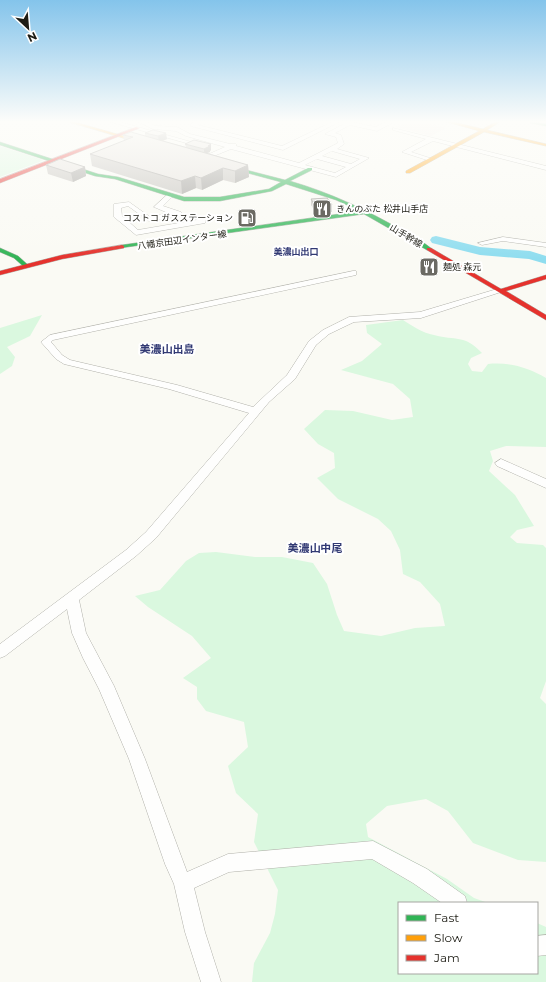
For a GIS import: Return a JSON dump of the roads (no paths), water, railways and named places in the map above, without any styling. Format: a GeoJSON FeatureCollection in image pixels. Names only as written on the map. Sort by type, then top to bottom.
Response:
{"type":"FeatureCollection","features":[{"type":"Feature","properties":{"kind":"street"},"geometry":{"type":"LineString","coordinates":[[0,181],[34,168]]}},
{"type":"Feature","properties":{"kind":"street"},"geometry":{"type":"LineString","coordinates":[[76,168],[97,175],[116,178],[170,195],[197,200],[220,199],[270,190],[310,169]]}},
{"type":"Feature","properties":{"kind":"street","name":"山手幹線"},"geometry":{"type":"LineString","coordinates":[[235,168],[286,182],[331,197],[365,212],[546,318]]}},
{"type":"Feature","properties":{"kind":"street"},"geometry":{"type":"LineString","coordinates":[[307,168],[336,175],[349,168]]}},
{"type":"Feature","properties":{"kind":"street"},"geometry":{"type":"LineString","coordinates":[[408,172],[415,168]]}},
{"type":"Feature","properties":{"kind":"street"},"geometry":{"type":"LineString","coordinates":[[170,195],[158,207],[205,223],[136,233],[118,217],[117,206],[129,204],[149,219],[175,214]]}},
{"type":"Feature","properties":{"kind":"street","name":"八幡京田辺インター線"},"geometry":{"type":"LineString","coordinates":[[0,273],[25,265],[82,253],[235,233],[365,212]]}},
{"type":"Feature","properties":{"kind":"street"},"geometry":{"type":"LineString","coordinates":[[482,243],[503,239],[546,245]]}},
{"type":"Feature","properties":{"kind":"street"},"geometry":{"type":"LineString","coordinates":[[0,250],[16,257],[25,265]]}},
{"type":"Feature","properties":{"kind":"street"},"geometry":{"type":"LineString","coordinates":[[255,411],[173,387],[67,362],[59,357],[46,342],[50,338],[120,322],[186,310],[354,273]]}},
{"type":"Feature","properties":{"kind":"street"},"geometry":{"type":"LineString","coordinates":[[0,652],[131,553],[151,534],[255,411],[291,377],[312,343],[339,325],[352,319],[421,315],[546,276]]}},
{"type":"Feature","properties":{"kind":"street"},"geometry":{"type":"LineString","coordinates":[[502,463],[518,473],[528,474],[546,484]]}},
{"type":"Feature","properties":{"kind":"street"},"geometry":{"type":"LineString","coordinates":[[72,598],[79,634],[88,654],[106,686],[137,759],[174,864],[183,883],[195,932],[211,982]]}},
{"type":"Feature","properties":{"kind":"street"},"geometry":{"type":"LineString","coordinates":[[183,883],[228,863],[373,850],[420,876],[457,902]]}},
{"type":"Feature","properties":{"kind":"waterway"},"geometry":{"type":"LineString","coordinates":[[436,240],[480,251],[530,255],[546,260]]}},
{"type":"Feature","properties":{"kind":"place","name":"きんのぶた 松井山手店"},"geometry":{"type":"Point","coordinates":[322,209]}},
{"type":"Feature","properties":{"kind":"place","name":"コストコ ガスステーション"},"geometry":{"type":"Point","coordinates":[247,218]}},
{"type":"Feature","properties":{"kind":"place","name":"麺処 森元"},"geometry":{"type":"Point","coordinates":[429,267]}},
{"type":"Feature","properties":{"kind":"district","name":"美濃山出口"},"geometry":{"type":"Point","coordinates":[296,252]}},
{"type":"Feature","properties":{"kind":"district","name":"美濃山出島"},"geometry":{"type":"Point","coordinates":[167,349]}},
{"type":"Feature","properties":{"kind":"district","name":"美濃山中尾"},"geometry":{"type":"Point","coordinates":[315,548]}}]}
